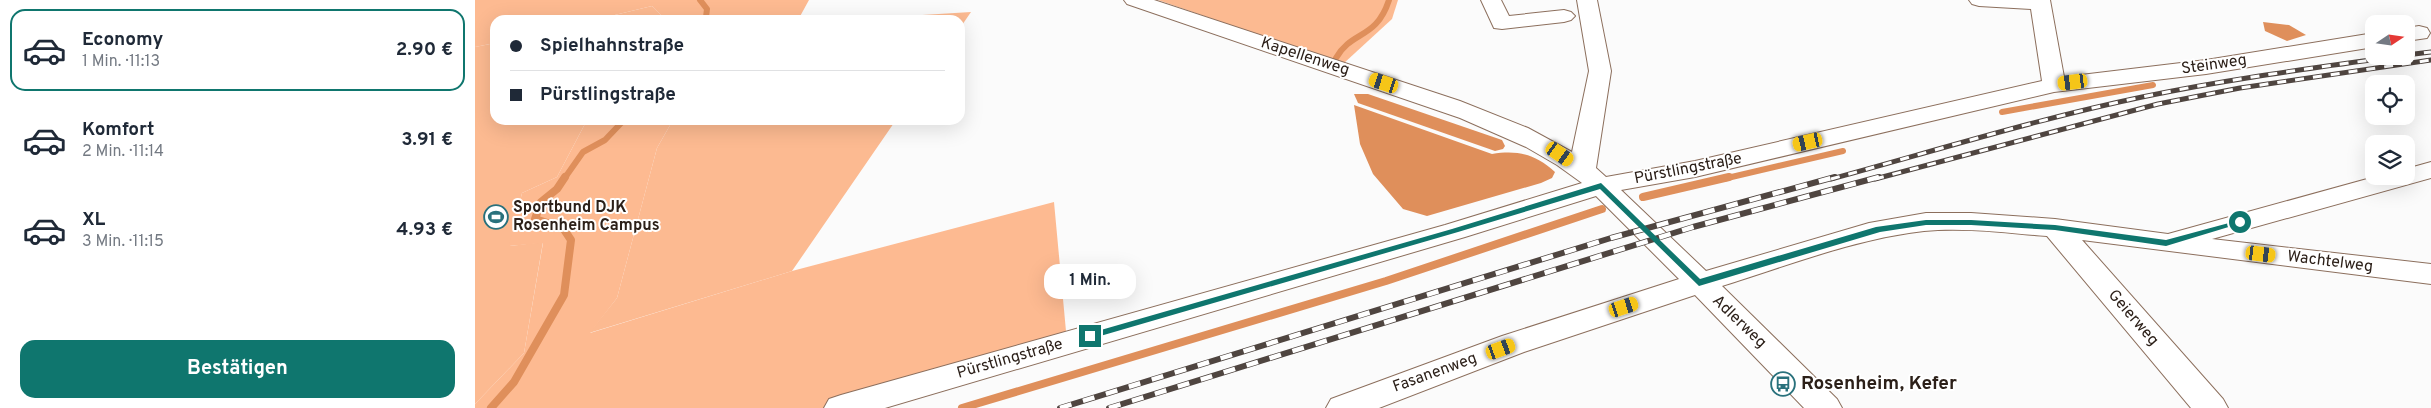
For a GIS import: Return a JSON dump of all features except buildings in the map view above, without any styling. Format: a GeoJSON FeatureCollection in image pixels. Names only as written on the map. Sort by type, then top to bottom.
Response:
{"type":"FeatureCollection","features":[{"type":"Feature","properties":{"kind":"street","name":"Kapellenweg"},"geometry":{"type":"LineString","coordinates":[[1134,0],[1498,123],[1531,138],[1592,178]]}},
{"type":"Feature","properties":{"kind":"street"},"geometry":{"type":"LineString","coordinates":[[1491,0],[1501,23],[1564,16],[1588,9],[1601,71],[1592,178]]}},
{"type":"Feature","properties":{"kind":"street"},"geometry":{"type":"LineString","coordinates":[[1507,0],[1564,16]]}},
{"type":"Feature","properties":{"kind":"street"},"geometry":{"type":"LineString","coordinates":[[1979,0],[2040,2],[2054,84]]}},
{"type":"Feature","properties":{"kind":"street","name":"Steinweg"},"geometry":{"type":"LineString","coordinates":[[2054,84],[2206,67],[2365,41]]}},
{"type":"Feature","properties":{"kind":"street","name":"Pürstlingstraße"},"geometry":{"type":"LineString","coordinates":[[841,408],[1455,231],[1592,178],[1695,169],[2054,84]]}},
{"type":"Feature","properties":{"kind":"street"},"geometry":{"type":"LineString","coordinates":[[2166,243],[2431,170]]}},
{"type":"Feature","properties":{"kind":"street","name":"Adlerweg"},"geometry":{"type":"LineString","coordinates":[[1592,178],[1825,408]]}},
{"type":"Feature","properties":{"kind":"street","name":"Wachtelweg"},"geometry":{"type":"LineString","coordinates":[[1699,283],[1879,229],[1926,222],[1971,222],[2055,228],[2431,274]]}},
{"type":"Feature","properties":{"kind":"street","name":"Geierweg"},"geometry":{"type":"LineString","coordinates":[[2055,228],[2211,408]]}},
{"type":"Feature","properties":{"kind":"street","name":"Fasanenweg"},"geometry":{"type":"LineString","coordinates":[[1343,408],[1513,344],[1699,283]]}},
{"type":"Feature","properties":{"kind":"shaded area"},"geometry":{"type":"Polygon","coordinates":[[[475,0],[809,0],[801,15],[661,15],[652,6],[615,15],[490,15],[490,44],[475,47],[475,0]]]}},
{"type":"Feature","properties":{"kind":"shaded area"},"geometry":{"type":"Polygon","coordinates":[[[1158,0],[1398,0],[1392,19],[1343,64],[1158,0]]]}},
{"type":"Feature","properties":{"kind":"shaded area"},"geometry":{"type":"Polygon","coordinates":[[[652,6],[661,15],[615,15],[652,6]]]}},
{"type":"Feature","properties":{"kind":"shaded area"},"geometry":{"type":"Polygon","coordinates":[[[971,12],[965,21],[965,15],[922,15],[971,12]]]}},
{"type":"Feature","properties":{"kind":"shaded area"},"geometry":{"type":"Polygon","coordinates":[[[2263,22],[2289,25],[2306,35],[2287,41],[2265,31],[2263,22]]]}},
{"type":"Feature","properties":{"kind":"shaded area","name":"Sportbund DJK Rosenheim Campus"},"geometry":{"type":"Polygon","coordinates":[[[490,44],[490,125],[584,125],[557,177],[522,193],[510,246],[543,242],[524,353],[475,404],[475,47],[490,44]]]}},
{"type":"Feature","properties":{"kind":"shaded area"},"geometry":{"type":"Polygon","coordinates":[[[1354,94],[1368,94],[1502,140],[1505,146],[1503,149],[1495,151],[1358,103],[1354,94]]]}},
{"type":"Feature","properties":{"kind":"shaded area"},"geometry":{"type":"Polygon","coordinates":[[[1354,105],[1492,154],[1518,153],[1533,157],[1555,172],[1552,178],[1541,183],[1427,216],[1403,209],[1373,174],[1360,144],[1354,105]]]}},
{"type":"Feature","properties":{"kind":"shaded area"},"geometry":{"type":"Polygon","coordinates":[[[584,125],[670,125],[657,148],[617,298],[590,333],[792,271],[1054,202],[1067,342],[839,408],[475,408],[475,404],[524,353],[543,243],[509,246],[522,193],[557,177],[584,125]]]}},
{"type":"Feature","properties":{"kind":"shaded area"},"geometry":{"type":"Polygon","coordinates":[[[670,125],[893,125],[792,271],[589,333],[617,298],[657,148],[670,125]]]}},
{"type":"Feature","properties":{"kind":"waterway"},"geometry":{"type":"LineString","coordinates":[[700,0],[707,9],[706,15]]}},
{"type":"Feature","properties":{"kind":"waterway"},"geometry":{"type":"LineString","coordinates":[[1336,58],[1349,43],[1371,29],[1384,13],[1389,0]]}},
{"type":"Feature","properties":{"kind":"waterway"},"geometry":{"type":"LineString","coordinates":[[2002,112],[2153,85]]}},
{"type":"Feature","properties":{"kind":"waterway"},"geometry":{"type":"LineString","coordinates":[[564,179],[583,152],[605,140],[619,125]]}},
{"type":"Feature","properties":{"kind":"waterway"},"geometry":{"type":"LineString","coordinates":[[1723,179],[1843,151]]}},
{"type":"Feature","properties":{"kind":"waterway"},"geometry":{"type":"LineString","coordinates":[[491,408],[514,382],[564,295],[571,240],[563,228],[535,219],[541,202],[557,189],[565,177]]}},
{"type":"Feature","properties":{"kind":"waterway"},"geometry":{"type":"LineString","coordinates":[[1643,197],[1729,177]]}},
{"type":"Feature","properties":{"kind":"waterway"},"geometry":{"type":"LineString","coordinates":[[962,408],[1386,281],[1602,209]]}},
{"type":"Feature","properties":{"kind":"railway"},"geometry":{"type":"LineString","coordinates":[[2415,54],[2431,52]]}},
{"type":"Feature","properties":{"kind":"railway"},"geometry":{"type":"LineString","coordinates":[[1875,179],[2158,104],[2240,88],[2431,60]]}},
{"type":"Feature","properties":{"kind":"railway"},"geometry":{"type":"LineString","coordinates":[[1831,179],[2025,125],[2142,97],[2238,79],[2365,61]]}},
{"type":"Feature","properties":{"kind":"railway"},"geometry":{"type":"LineString","coordinates":[[1060,408],[1611,238],[1835,177]]}},
{"type":"Feature","properties":{"kind":"railway"},"geometry":{"type":"LineString","coordinates":[[1109,408],[1693,227],[1879,177]]}},
{"type":"Feature","properties":{"kind":"place","name":"Sportbund DJK Rosenheim Campus"},"geometry":{"type":"Point","coordinates":[496,217]}},
{"type":"Feature","properties":{"kind":"place","name":"Rosenheim, Kefer"},"geometry":{"type":"Point","coordinates":[1783,384]}},
{"type":"Feature","properties":{"kind":"route"},"geometry":{"type":"LineString","coordinates":[[1090,336],[1455,231],[1601,186],[1699,283],[1879,229],[1926,222],[1971,222],[2055,228],[2166,243],[2240,222]]}}]}
